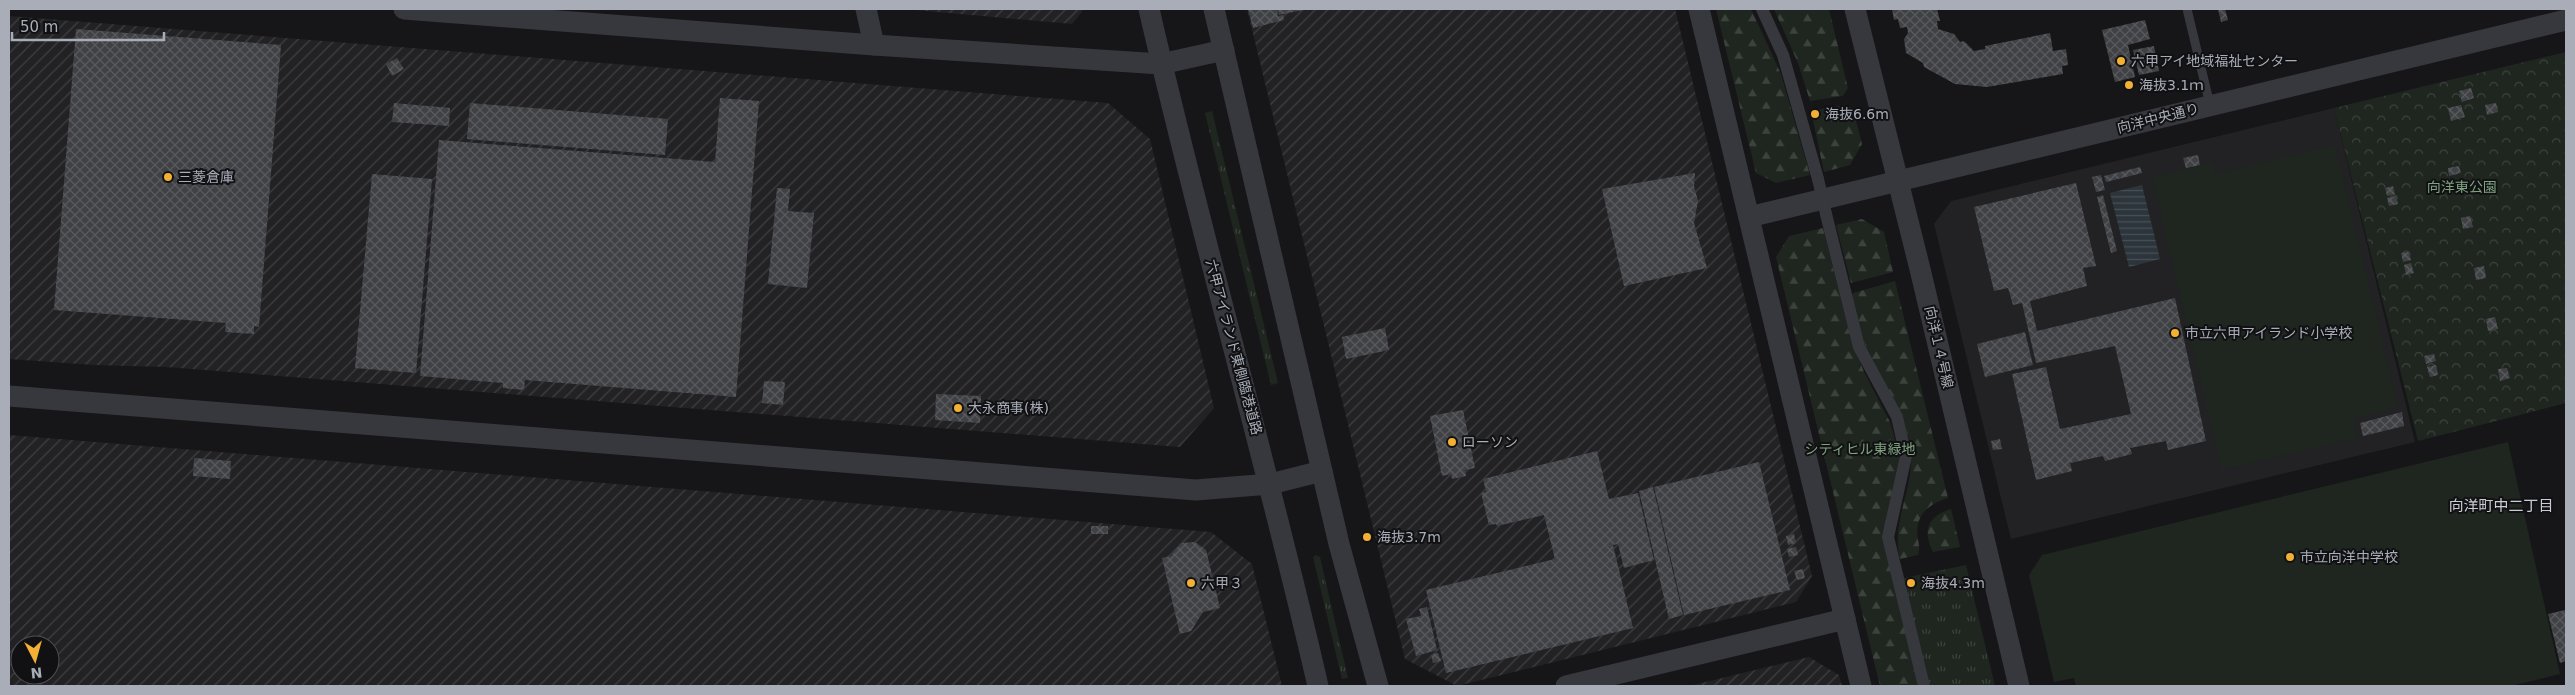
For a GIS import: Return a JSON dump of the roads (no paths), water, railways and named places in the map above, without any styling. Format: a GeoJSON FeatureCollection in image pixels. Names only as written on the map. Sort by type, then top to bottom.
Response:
{"type":"FeatureCollection","features":[{"type":"Feature","properties":{"kind":"street"},"geometry":{"type":"LineString","coordinates":[[404,9],[874,46],[1162,64],[1224,50]]}},
{"type":"Feature","properties":{"kind":"street"},"geometry":{"type":"LineString","coordinates":[[866,9],[874,46]]}},
{"type":"Feature","properties":{"kind":"street","name":"六甲アイランド東側臨港道路"},"geometry":{"type":"LineString","coordinates":[[1149,9],[1246,399],[1270,484],[1318,686]]}},
{"type":"Feature","properties":{"kind":"street"},"geometry":{"type":"LineString","coordinates":[[1214,9],[1322,471],[1378,686]]}},
{"type":"Feature","properties":{"kind":"street"},"geometry":{"type":"LineString","coordinates":[[1699,9],[1861,686]]}},
{"type":"Feature","properties":{"kind":"street"},"geometry":{"type":"LineString","coordinates":[[1762,9],[1784,55],[1815,168],[1859,346],[1897,417],[1906,456],[1888,537],[1924,686]]}},
{"type":"Feature","properties":{"kind":"street","name":"向洋１４号線"},"geometry":{"type":"LineString","coordinates":[[1855,9],[1920,269],[2019,686]]}},
{"type":"Feature","properties":{"kind":"street","name":"向洋中央通り"},"geometry":{"type":"LineString","coordinates":[[1749,217],[2566,20]]}},
{"type":"Feature","properties":{"kind":"street"},"geometry":{"type":"LineString","coordinates":[[9,396],[1196,490],[1270,484],[1322,471]]}},
{"type":"Feature","properties":{"kind":"street"},"geometry":{"type":"LineString","coordinates":[[1566,686],[1845,619]]}},
{"type":"Feature","properties":{"kind":"lane"},"geometry":{"type":"LineString","coordinates":[[2186,9],[2210,105]]}},
{"type":"Feature","properties":{"kind":"place","name":"六甲アイ地域福祉センター"},"geometry":{"type":"Point","coordinates":[2121,61]}},
{"type":"Feature","properties":{"kind":"place","name":"海抜3.1ｍ"},"geometry":{"type":"Point","coordinates":[2129,85]}},
{"type":"Feature","properties":{"kind":"place","name":"海抜6.6m"},"geometry":{"type":"Point","coordinates":[1815,114]}},
{"type":"Feature","properties":{"kind":"place","name":"三菱倉庫"},"geometry":{"type":"Point","coordinates":[168,177]}},
{"type":"Feature","properties":{"kind":"place","name":"市立六甲アイランド小学校"},"geometry":{"type":"Point","coordinates":[2175,333]}},
{"type":"Feature","properties":{"kind":"place","name":"大永商事(株)"},"geometry":{"type":"Point","coordinates":[958,408]}},
{"type":"Feature","properties":{"kind":"place","name":"ローソン"},"geometry":{"type":"Point","coordinates":[1452,442]}},
{"type":"Feature","properties":{"kind":"place","name":"海抜3.7m"},"geometry":{"type":"Point","coordinates":[1367,537]}},
{"type":"Feature","properties":{"kind":"place","name":"市立向洋中学校"},"geometry":{"type":"Point","coordinates":[2290,557]}},
{"type":"Feature","properties":{"kind":"place","name":"六甲３"},"geometry":{"type":"Point","coordinates":[1191,583]}},
{"type":"Feature","properties":{"kind":"place","name":"海抜4.3m"},"geometry":{"type":"Point","coordinates":[1911,583]}},
{"type":"Feature","properties":{"kind":"district","name":"向洋町中二丁目"},"geometry":{"type":"Point","coordinates":[2501,506]}},
{"type":"Feature","properties":{"kind":"park label","name":"向洋東公園"},"geometry":{"type":"Point","coordinates":[2462,187]}},
{"type":"Feature","properties":{"kind":"park label","name":"シティヒル東緑地"},"geometry":{"type":"Point","coordinates":[1860,449]}}]}
